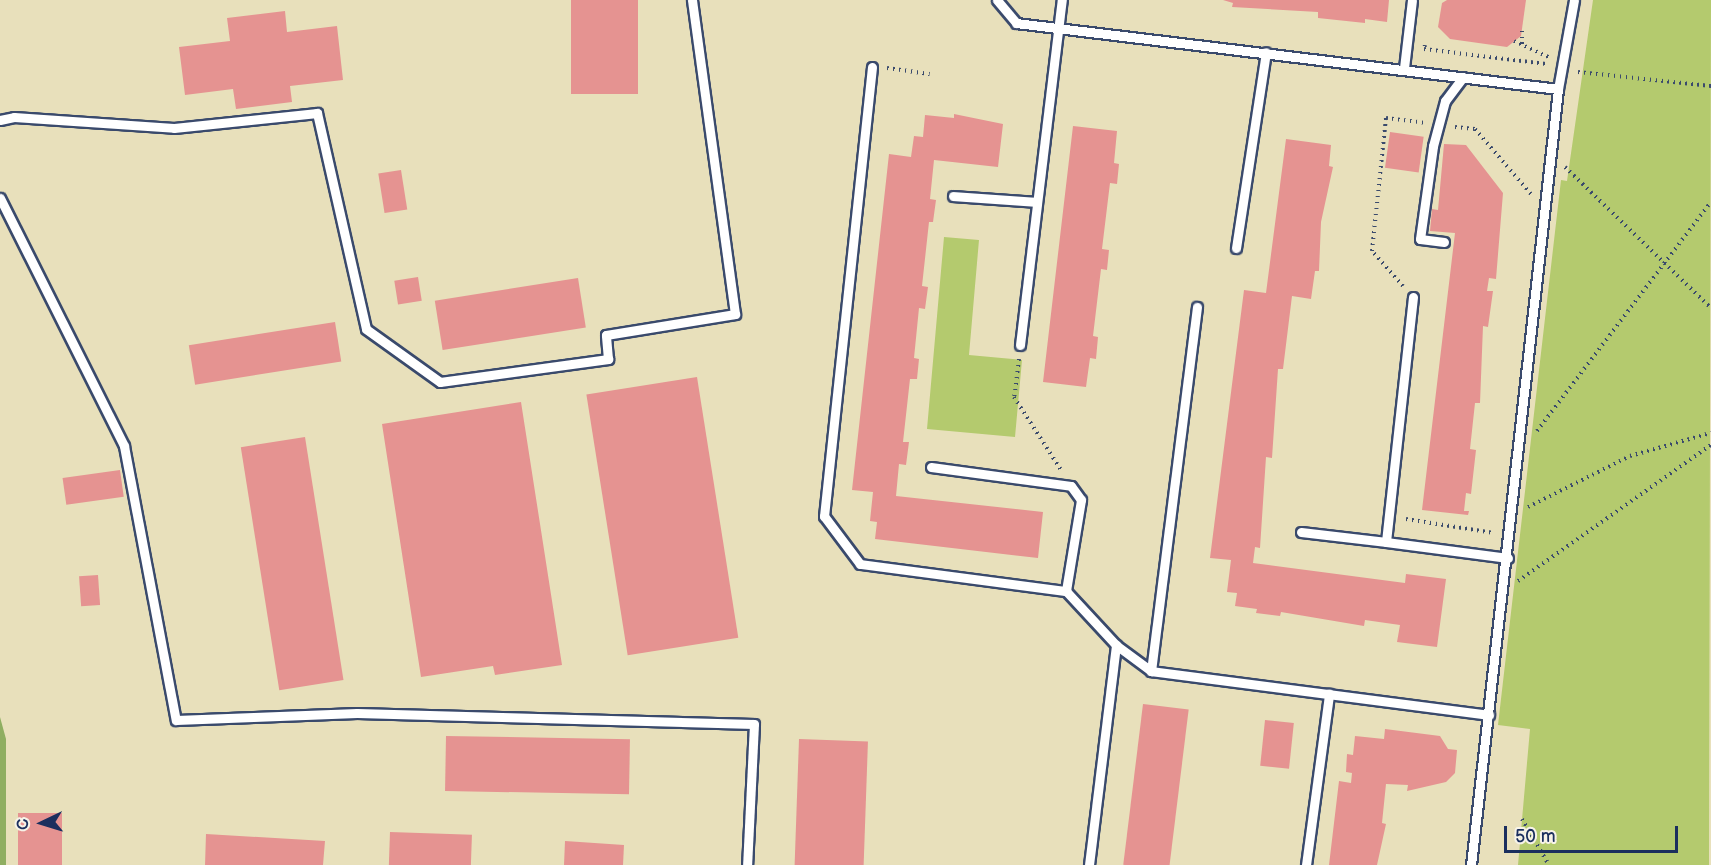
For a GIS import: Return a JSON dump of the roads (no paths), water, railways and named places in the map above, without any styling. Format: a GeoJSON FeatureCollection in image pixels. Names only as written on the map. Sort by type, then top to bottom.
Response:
{"type":"FeatureCollection","features":[{"type":"Feature","properties":{"kind":"lane"},"geometry":{"type":"LineString","coordinates":[[0,120],[14,117],[174,128],[317,113],[366,329],[440,382],[608,359],[606,335],[735,314],[692,0]]}},
{"type":"Feature","properties":{"kind":"lane"},"geometry":{"type":"LineString","coordinates":[[997,0],[1016,23],[1404,68],[1558,89]]}},
{"type":"Feature","properties":{"kind":"lane"},"geometry":{"type":"LineString","coordinates":[[1020,345],[1062,0]]}},
{"type":"Feature","properties":{"kind":"lane"},"geometry":{"type":"LineString","coordinates":[[1404,68],[1412,0]]}},
{"type":"Feature","properties":{"kind":"lane"},"geometry":{"type":"LineString","coordinates":[[1471,865],[1521,452],[1558,89],[1574,0]]}},
{"type":"Feature","properties":{"kind":"lane"},"geometry":{"type":"LineString","coordinates":[[1236,248],[1266,52]]}},
{"type":"Feature","properties":{"kind":"lane"},"geometry":{"type":"LineString","coordinates":[[872,67],[824,516],[860,564],[1066,591],[1116,645],[1151,671],[1489,715]]}},
{"type":"Feature","properties":{"kind":"lane"},"geometry":{"type":"LineString","coordinates":[[1444,242],[1420,239],[1433,146],[1445,101],[1463,76]]}},
{"type":"Feature","properties":{"kind":"lane"},"geometry":{"type":"LineString","coordinates":[[953,196],[1037,202]]}},
{"type":"Feature","properties":{"kind":"lane"},"geometry":{"type":"LineString","coordinates":[[0,198],[124,446],[176,720],[357,713],[754,724],[747,865]]}},
{"type":"Feature","properties":{"kind":"lane"},"geometry":{"type":"LineString","coordinates":[[1386,542],[1413,297]]}},
{"type":"Feature","properties":{"kind":"lane"},"geometry":{"type":"LineString","coordinates":[[1151,671],[1197,307]]}},
{"type":"Feature","properties":{"kind":"lane"},"geometry":{"type":"LineString","coordinates":[[931,467],[1071,486],[1081,500],[1066,591]]}},
{"type":"Feature","properties":{"kind":"lane"},"geometry":{"type":"LineString","coordinates":[[1301,532],[1508,558]]}},
{"type":"Feature","properties":{"kind":"lane"},"geometry":{"type":"LineString","coordinates":[[1089,865],[1116,645]]}},
{"type":"Feature","properties":{"kind":"lane"},"geometry":{"type":"LineString","coordinates":[[1306,865],[1329,694]]}}]}
